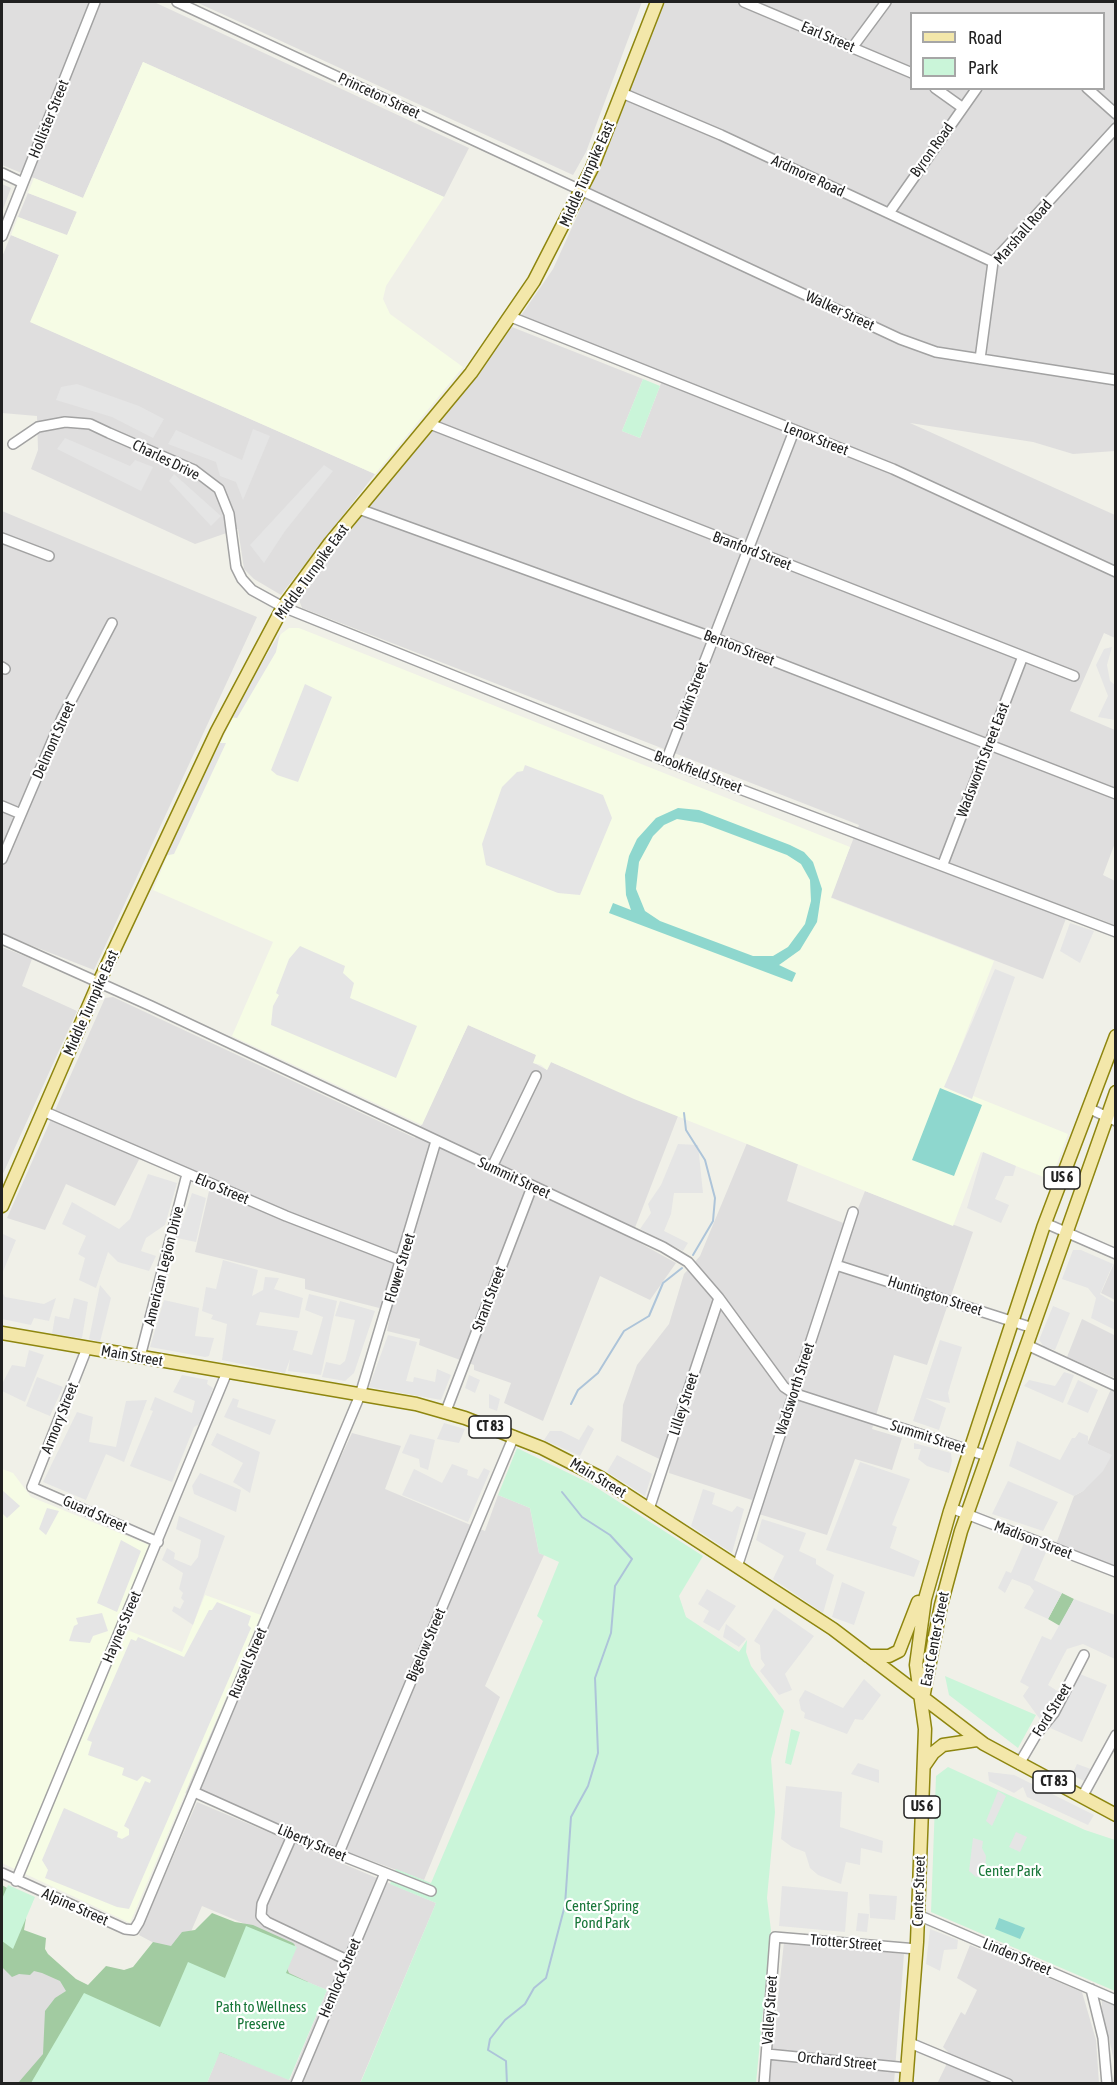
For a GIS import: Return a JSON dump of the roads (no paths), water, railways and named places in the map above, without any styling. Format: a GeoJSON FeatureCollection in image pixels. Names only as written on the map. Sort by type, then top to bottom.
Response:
{"type":"FeatureCollection","features":[{"type":"Feature","properties":{"kind":"main road","name":"Middle Turnpike East"},"geometry":{"type":"LineString","coordinates":[[2,1206],[99,982],[223,717],[283,607],[330,543],[430,424],[511,317],[554,246],[582,190],[657,2]]}},
{"type":"Feature","properties":{"kind":"main road","name":"East Center Street"},"geometry":{"type":"LineString","coordinates":[[923,1699],[916,1678],[916,1665],[928,1584],[1045,1223],[1116,1036]]}},
{"type":"Feature","properties":{"kind":"main road","name":"East Center Street"},"geometry":{"type":"LineString","coordinates":[[923,1699],[945,1588],[966,1514],[1066,1232],[1111,1119],[1116,1092]]}},
{"type":"Feature","properties":{"kind":"main road","name":"Main Street"},"geometry":{"type":"LineString","coordinates":[[2,1333],[446,1412],[514,1436],[584,1468],[832,1629],[977,1740],[1116,1815]]}},
{"type":"Feature","properties":{"kind":"main road"},"geometry":{"type":"LineString","coordinates":[[868,1656],[890,1656],[899,1651],[918,1601],[928,1584],[945,1588]]}},
{"type":"Feature","properties":{"kind":"main road","name":"Center Street"},"geometry":{"type":"LineString","coordinates":[[906,2084],[917,1949],[924,1767],[923,1699]]}},
{"type":"Feature","properties":{"kind":"main road"},"geometry":{"type":"LineString","coordinates":[[924,1767],[933,1753],[943,1745],[977,1740]]}},
{"type":"Feature","properties":{"kind":"street","name":"Hollister Street"},"geometry":{"type":"LineString","coordinates":[[2,236],[95,2]]}},
{"type":"Feature","properties":{"kind":"street","name":"Princeton Street"},"geometry":{"type":"LineString","coordinates":[[177,2],[582,190]]}},
{"type":"Feature","properties":{"kind":"street","name":"Earl Street"},"geometry":{"type":"LineString","coordinates":[[744,2],[910,72]]}},
{"type":"Feature","properties":{"kind":"street"},"geometry":{"type":"LineString","coordinates":[[852,48],[886,2]]}},
{"type":"Feature","properties":{"kind":"street"},"geometry":{"type":"LineString","coordinates":[[938,90],[963,108]]}},
{"type":"Feature","properties":{"kind":"street","name":"Byron Road"},"geometry":{"type":"LineString","coordinates":[[889,213],[975,90]]}},
{"type":"Feature","properties":{"kind":"street"},"geometry":{"type":"LineString","coordinates":[[1089,90],[1116,114]]}},
{"type":"Feature","properties":{"kind":"street","name":"Ardmore Road"},"geometry":{"type":"LineString","coordinates":[[622,93],[721,135],[993,262]]}},
{"type":"Feature","properties":{"kind":"street","name":"Marshall Road"},"geometry":{"type":"LineString","coordinates":[[980,359],[993,262],[1116,128]]}},
{"type":"Feature","properties":{"kind":"street"},"geometry":{"type":"LineString","coordinates":[[2,173],[24,183]]}},
{"type":"Feature","properties":{"kind":"street","name":"Walker Street"},"geometry":{"type":"LineString","coordinates":[[582,190],[900,339],[936,352],[1116,380]]}},
{"type":"Feature","properties":{"kind":"street","name":"Lenox Street"},"geometry":{"type":"LineString","coordinates":[[511,317],[893,470],[1116,572]]}},
{"type":"Feature","properties":{"kind":"street","name":"Charles Drive"},"geometry":{"type":"LineString","coordinates":[[13,444],[38,427],[65,422],[90,424],[194,470],[219,489],[229,514],[236,567],[242,579],[252,590],[283,607]]}},
{"type":"Feature","properties":{"kind":"street","name":"Branford Street"},"geometry":{"type":"LineString","coordinates":[[430,424],[1074,676]]}},
{"type":"Feature","properties":{"kind":"street","name":"Durkin Street"},"geometry":{"type":"LineString","coordinates":[[666,761],[794,431]]}},
{"type":"Feature","properties":{"kind":"street","name":"Benton Street"},"geometry":{"type":"LineString","coordinates":[[359,509],[714,638],[1116,794]]}},
{"type":"Feature","properties":{"kind":"street"},"geometry":{"type":"LineString","coordinates":[[2,538],[49,556]]}},
{"type":"Feature","properties":{"kind":"street","name":"Brookfield Street"},"geometry":{"type":"LineString","coordinates":[[283,607],[666,761],[943,864],[1116,932]]}},
{"type":"Feature","properties":{"kind":"street","name":"Delmont Street"},"geometry":{"type":"LineString","coordinates":[[2,859],[62,718],[112,623]]}},
{"type":"Feature","properties":{"kind":"street","name":"Wadsworth Street East"},"geometry":{"type":"LineString","coordinates":[[943,864],[1023,656]]}},
{"type":"Feature","properties":{"kind":"street"},"geometry":{"type":"LineString","coordinates":[[2,806],[21,814]]}},
{"type":"Feature","properties":{"kind":"street","name":"Summit Street"},"geometry":{"type":"LineString","coordinates":[[2,939],[99,982],[685,1260],[719,1298],[784,1387],[793,1393],[987,1456]]}},
{"type":"Feature","properties":{"kind":"street"},"geometry":{"type":"LineString","coordinates":[[492,1167],[536,1076]]}},
{"type":"Feature","properties":{"kind":"street"},"geometry":{"type":"LineString","coordinates":[[1088,1108],[1111,1119]]}},
{"type":"Feature","properties":{"kind":"street","name":"Elro Street"},"geometry":{"type":"LineString","coordinates":[[43,1112],[402,1262]]}},
{"type":"Feature","properties":{"kind":"street","name":"Flower Street"},"geometry":{"type":"LineString","coordinates":[[360,1395],[402,1262],[436,1141]]}},
{"type":"Feature","properties":{"kind":"street","name":"American Legion Drive"},"geometry":{"type":"LineString","coordinates":[[140,1357],[187,1174]]}},
{"type":"Feature","properties":{"kind":"street","name":"Strant Street"},"geometry":{"type":"LineString","coordinates":[[446,1412],[532,1187]]}},
{"type":"Feature","properties":{"kind":"street","name":"Wadsworth Street"},"geometry":{"type":"LineString","coordinates":[[737,1567],[853,1212]]}},
{"type":"Feature","properties":{"kind":"street"},"geometry":{"type":"LineString","coordinates":[[1045,1223],[1116,1254]]}},
{"type":"Feature","properties":{"kind":"street","name":"Huntington Street"},"geometry":{"type":"LineString","coordinates":[[836,1264],[1033,1328]]}},
{"type":"Feature","properties":{"kind":"street","name":"Lilley Street"},"geometry":{"type":"LineString","coordinates":[[649,1509],[719,1298]]}},
{"type":"Feature","properties":{"kind":"street"},"geometry":{"type":"LineString","coordinates":[[1027,1345],[1116,1386]]}},
{"type":"Feature","properties":{"kind":"street","name":"Armory Street"},"geometry":{"type":"LineString","coordinates":[[32,1487],[87,1348]]}},
{"type":"Feature","properties":{"kind":"street","name":"Haynes Street"},"geometry":{"type":"LineString","coordinates":[[16,1881],[227,1372]]}},
{"type":"Feature","properties":{"kind":"street","name":"Russell Street"},"geometry":{"type":"LineString","coordinates":[[134,1930],[360,1395]]}},
{"type":"Feature","properties":{"kind":"street","name":"Bigelow Street"},"geometry":{"type":"LineString","coordinates":[[338,1855],[514,1436]]}},
{"type":"Feature","properties":{"kind":"street","name":"Guard Street"},"geometry":{"type":"LineString","coordinates":[[32,1487],[158,1542]]}},
{"type":"Feature","properties":{"kind":"street","name":"Madison Street"},"geometry":{"type":"LineString","coordinates":[[951,1508],[1115,1570]]}},
{"type":"Feature","properties":{"kind":"street","name":"Ford Street"},"geometry":{"type":"LineString","coordinates":[[1019,1764],[1036,1735],[1054,1713],[1084,1655]]}},
{"type":"Feature","properties":{"kind":"street"},"geometry":{"type":"LineString","coordinates":[[1082,1797],[1116,1735]]}},
{"type":"Feature","properties":{"kind":"street","name":"Liberty Street"},"geometry":{"type":"LineString","coordinates":[[194,1792],[292,1836],[431,1891]]}},
{"type":"Feature","properties":{"kind":"street"},"geometry":{"type":"LineString","coordinates":[[292,1836],[262,1904],[261,1916],[267,1922],[347,1960]]}},
{"type":"Feature","properties":{"kind":"street","name":"Alpine Street"},"geometry":{"type":"LineString","coordinates":[[2,1873],[134,1930]]}},
{"type":"Feature","properties":{"kind":"street","name":"Hemlock Street"},"geometry":{"type":"LineString","coordinates":[[296,2084],[385,1874]]}},
{"type":"Feature","properties":{"kind":"street","name":"Linden Street"},"geometry":{"type":"LineString","coordinates":[[918,1915],[1116,2000]]}},
{"type":"Feature","properties":{"kind":"street","name":"Trotter Street"},"geometry":{"type":"LineString","coordinates":[[775,1937],[917,1949]]}},
{"type":"Feature","properties":{"kind":"street","name":"Valley Street"},"geometry":{"type":"LineString","coordinates":[[764,2084],[775,1937]]}},
{"type":"Feature","properties":{"kind":"street"},"geometry":{"type":"LineString","coordinates":[[1091,1989],[1103,2038],[1107,2084]]}},
{"type":"Feature","properties":{"kind":"street"},"geometry":{"type":"LineString","coordinates":[[910,2043],[1008,2084]]}},
{"type":"Feature","properties":{"kind":"street","name":"Orchard Street"},"geometry":{"type":"LineString","coordinates":[[767,2054],[908,2068]]}},
{"type":"Feature","properties":{"kind":"waterway"},"geometry":{"type":"LineString","coordinates":[[684,1113],[686,1130],[705,1160],[715,1198],[713,1221],[693,1255]]}},
{"type":"Feature","properties":{"kind":"waterway"},"geometry":{"type":"LineString","coordinates":[[571,1404],[578,1390],[598,1373],[624,1331],[649,1316],[663,1283],[682,1268]]}},
{"type":"Feature","properties":{"kind":"waterway"},"geometry":{"type":"LineString","coordinates":[[507,2084],[506,2061],[488,2050],[490,2039],[505,2020],[525,2004],[534,1988],[546,1978],[565,1905],[571,1817],[588,1786],[598,1753],[595,1678],[611,1633],[615,1586],[632,1559],[610,1535],[582,1517],[562,1492]]}},
{"type":"Feature","properties":{"kind":"park label","name":"Center Park"},"geometry":{"type":"Point","coordinates":[1010,1871]}},
{"type":"Feature","properties":{"kind":"park label","name":"Center Spring Pond Park"},"geometry":{"type":"Point","coordinates":[602,1914]}},
{"type":"Feature","properties":{"kind":"park label","name":"Path to Wellness Preserve"},"geometry":{"type":"Point","coordinates":[261,2016]}}]}
